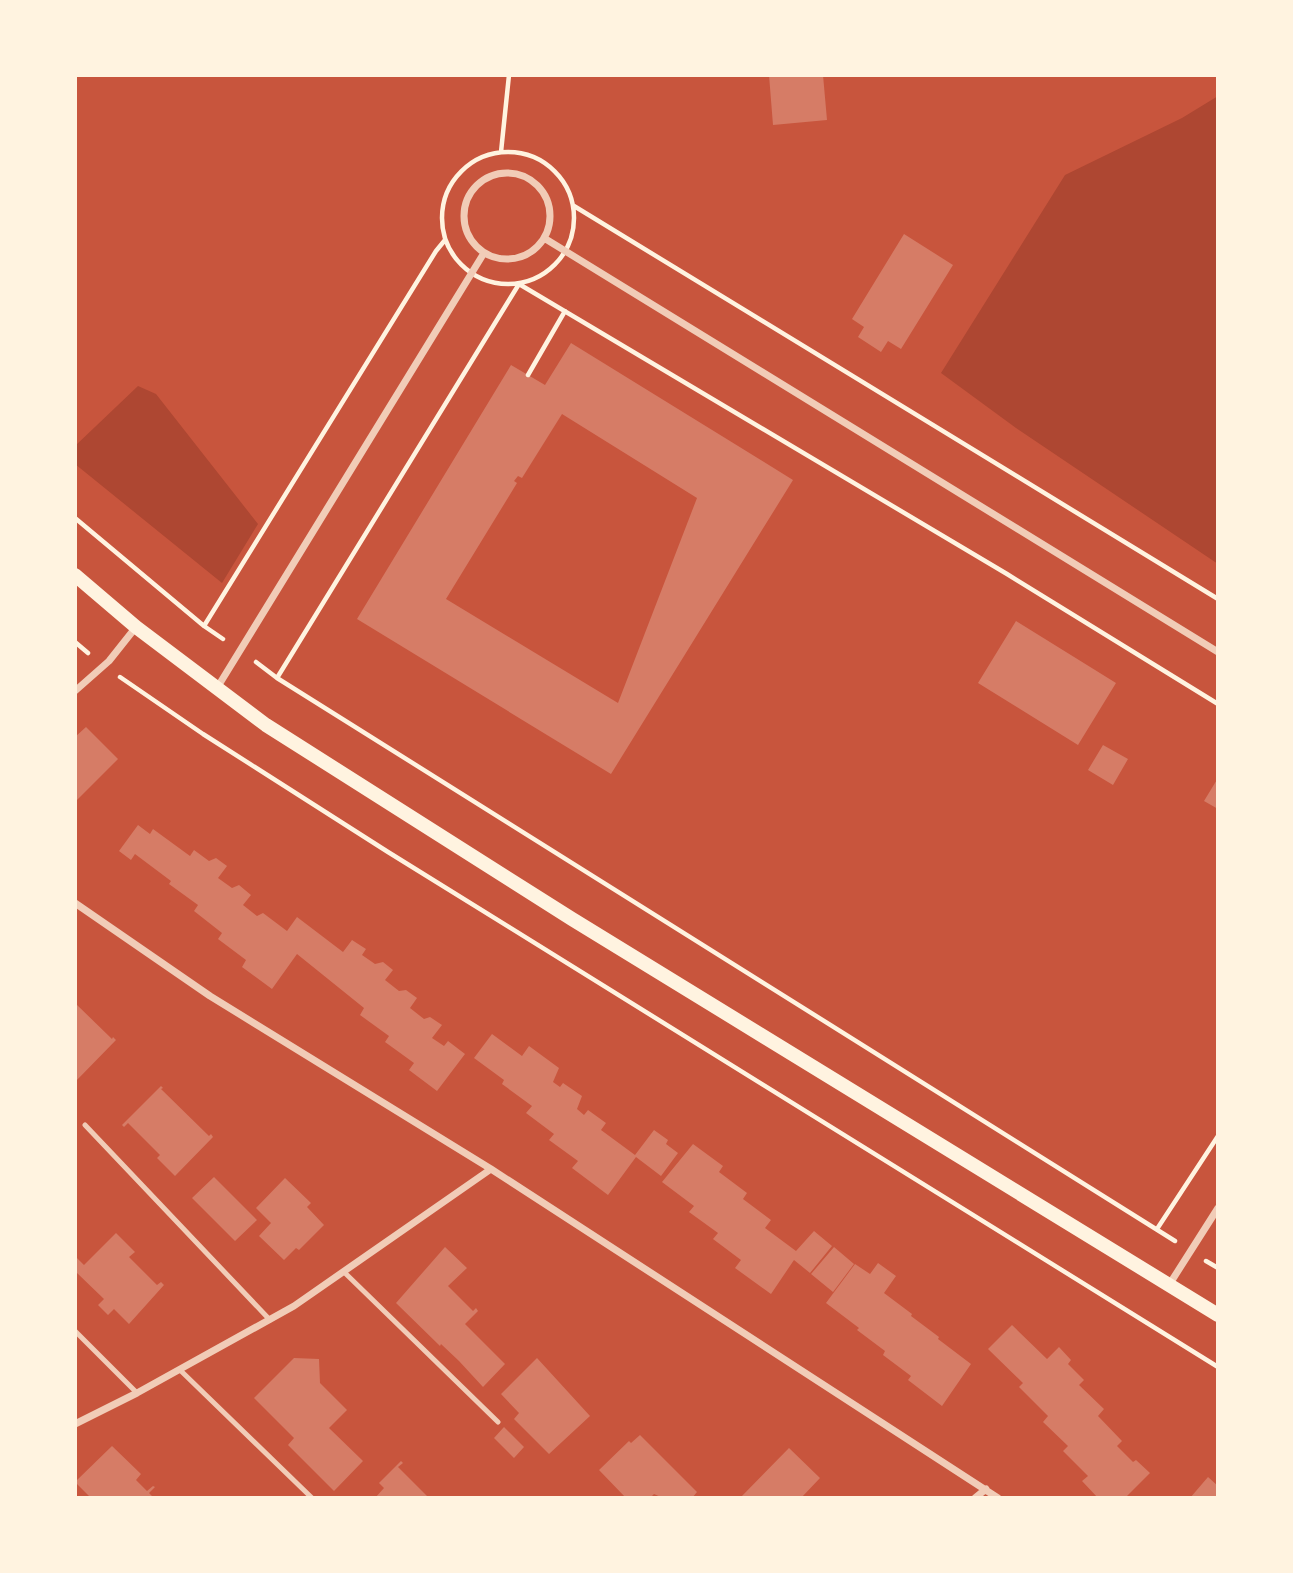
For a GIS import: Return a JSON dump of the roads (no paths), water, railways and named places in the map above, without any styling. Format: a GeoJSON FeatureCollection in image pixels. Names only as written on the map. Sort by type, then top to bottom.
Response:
{"type":"FeatureCollection","features":[{"type":"Feature","properties":{"kind":"main road"},"geometry":{"type":"LineString","coordinates":[[75,575],[136,627],[266,724],[572,919],[1218,1315]]}},
{"type":"Feature","properties":{"kind":"street"},"geometry":{"type":"LineString","coordinates":[[517,174],[529,179],[540,188],[550,212],[549,226],[544,238],[528,254],[517,258],[506,259],[484,253],[467,233],[465,206],[470,194],[479,183],[490,176],[517,174]]}},
{"type":"Feature","properties":{"kind":"street"},"geometry":{"type":"LineString","coordinates":[[544,238],[1218,652]]}},
{"type":"Feature","properties":{"kind":"street"},"geometry":{"type":"LineString","coordinates":[[217,688],[473,275],[484,253]]}},
{"type":"Feature","properties":{"kind":"street"},"geometry":{"type":"LineString","coordinates":[[75,691],[104,666],[136,627]]}},
{"type":"Feature","properties":{"kind":"street"},"geometry":{"type":"LineString","coordinates":[[75,903],[210,996],[491,1169],[998,1498]]}},
{"type":"Feature","properties":{"kind":"street"},"geometry":{"type":"LineString","coordinates":[[75,1424],[180,1370],[294,1306],[491,1169]]}},
{"type":"Feature","properties":{"kind":"street"},"geometry":{"type":"LineString","coordinates":[[1170,1285],[1218,1208]]}},
{"type":"Feature","properties":{"kind":"street"},"geometry":{"type":"LineString","coordinates":[[975,1498],[986,1489]]}},
{"type":"Feature","properties":{"kind":"lane"},"geometry":{"type":"LineString","coordinates":[[85,1125],[270,1320]]}},
{"type":"Feature","properties":{"kind":"lane"},"geometry":{"type":"LineString","coordinates":[[344,1272],[498,1422]]}},
{"type":"Feature","properties":{"kind":"lane"},"geometry":{"type":"LineString","coordinates":[[75,1331],[137,1393]]}},
{"type":"Feature","properties":{"kind":"lane"},"geometry":{"type":"LineString","coordinates":[[180,1370],[312,1498]]}}]}
